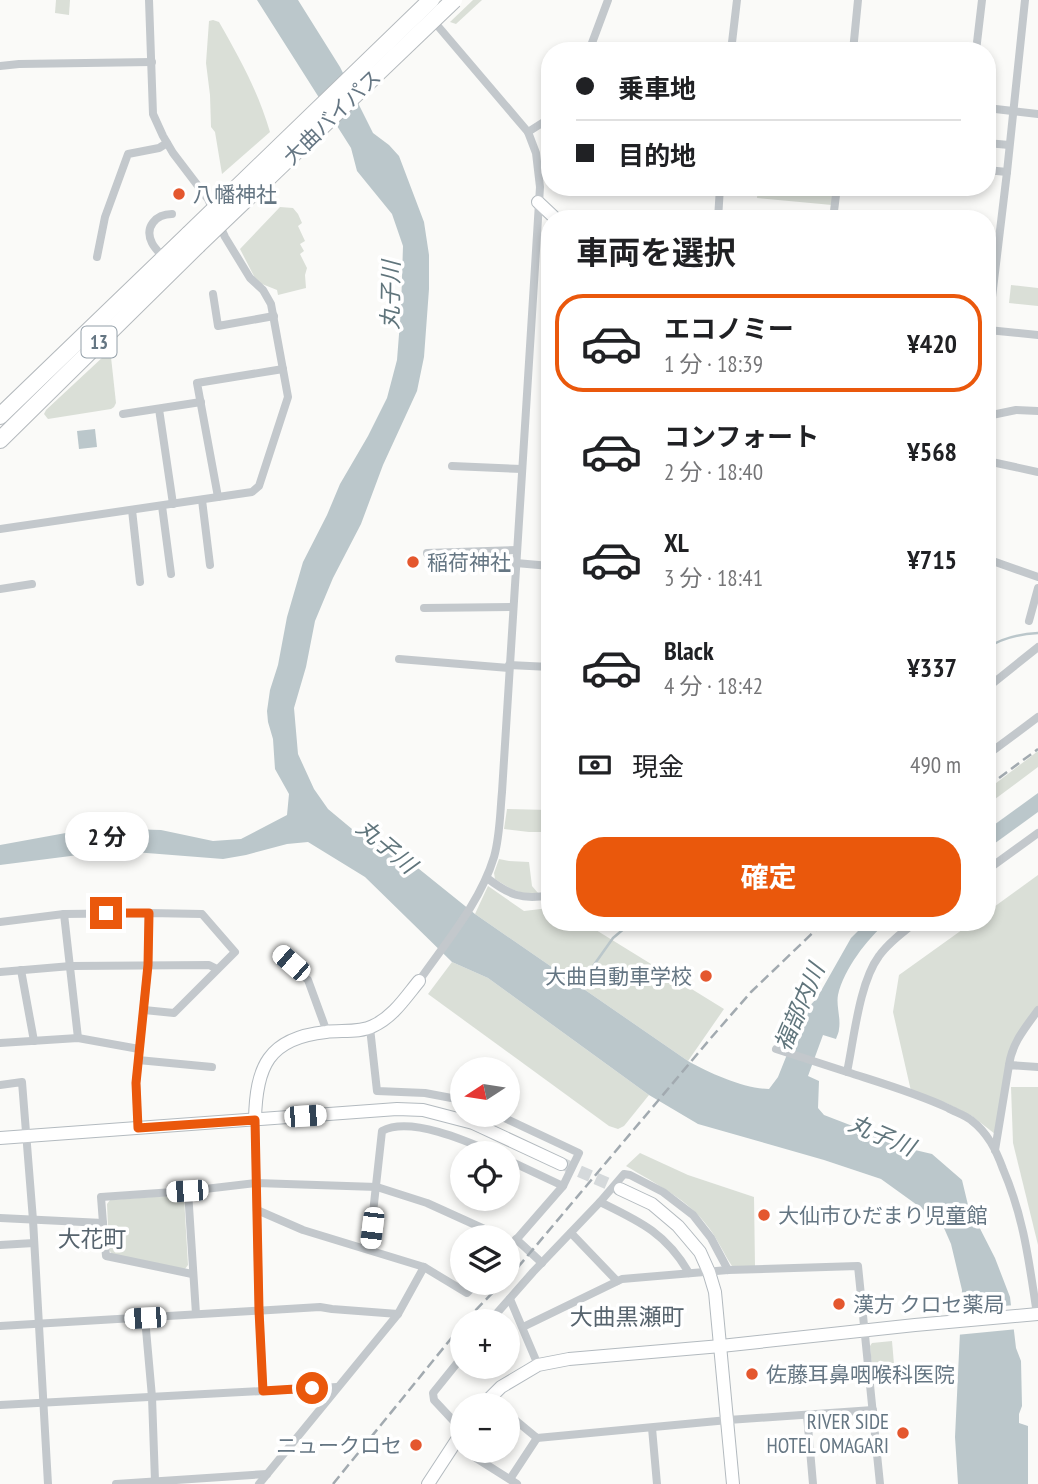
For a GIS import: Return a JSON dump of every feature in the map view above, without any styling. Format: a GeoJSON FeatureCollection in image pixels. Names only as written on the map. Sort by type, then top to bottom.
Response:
{"type":"FeatureCollection","features":[{"type":"Feature","properties":{"kind":"highway","name":"大曲バイパス"},"geometry":{"type":"LineString","coordinates":[[0,440],[431,0]]}},
{"type":"Feature","properties":{"kind":"highway","name":"大曲バイパス"},"geometry":{"type":"LineString","coordinates":[[0,416],[164,258],[194,239],[454,0]]}},
{"type":"Feature","properties":{"kind":"street"},"geometry":{"type":"LineString","coordinates":[[0,529],[253,492],[259,486],[288,397],[271,304],[263,290],[250,278],[225,237],[208,199],[167,143],[153,114],[149,0]]}},
{"type":"Feature","properties":{"kind":"street"},"geometry":{"type":"LineString","coordinates":[[263,1391],[255,1120],[256,1096],[262,1070],[278,1048],[291,1040],[306,1035],[370,1028],[388,1018],[419,981],[476,899],[495,854],[498,839],[540,187],[537,153],[528,132],[415,0]]}},
{"type":"Feature","properties":{"kind":"street"},"geometry":{"type":"LineString","coordinates":[[592,42],[608,0]]}},
{"type":"Feature","properties":{"kind":"street"},"geometry":{"type":"LineString","coordinates":[[732,42],[737,0]]}},
{"type":"Feature","properties":{"kind":"street"},"geometry":{"type":"LineString","coordinates":[[854,42],[858,0]]}},
{"type":"Feature","properties":{"kind":"street"},"geometry":{"type":"LineString","coordinates":[[977,42],[982,0]]}},
{"type":"Feature","properties":{"kind":"street"},"geometry":{"type":"LineString","coordinates":[[996,266],[1025,0]]}},
{"type":"Feature","properties":{"kind":"street"},"geometry":{"type":"LineString","coordinates":[[0,66],[152,62]]}},
{"type":"Feature","properties":{"kind":"street"},"geometry":{"type":"LineString","coordinates":[[996,108],[1038,114]]}},
{"type":"Feature","properties":{"kind":"street"},"geometry":{"type":"LineString","coordinates":[[528,132],[541,124]]}},
{"type":"Feature","properties":{"kind":"street"},"geometry":{"type":"LineString","coordinates":[[97,257],[105,217],[128,154],[159,148],[167,143]]}},
{"type":"Feature","properties":{"kind":"street"},"geometry":{"type":"LineString","coordinates":[[996,144],[1009,145]]}},
{"type":"Feature","properties":{"kind":"street"},"geometry":{"type":"LineString","coordinates":[[996,171],[1007,172]]}},
{"type":"Feature","properties":{"kind":"street"},"geometry":{"type":"LineString","coordinates":[[538,202],[546,210]]}},
{"type":"Feature","properties":{"kind":"street"},"geometry":{"type":"LineString","coordinates":[[164,258],[153,245],[150,231],[156,218],[172,214]]}},
{"type":"Feature","properties":{"kind":"street"},"geometry":{"type":"LineString","coordinates":[[213,294],[218,326],[274,317]]}},
{"type":"Feature","properties":{"kind":"street"},"geometry":{"type":"LineString","coordinates":[[996,334],[1038,335]]}},
{"type":"Feature","properties":{"kind":"street"},"geometry":{"type":"LineString","coordinates":[[218,497],[197,383],[283,369]]}},
{"type":"Feature","properties":{"kind":"street"},"geometry":{"type":"LineString","coordinates":[[123,414],[201,402]]}},
{"type":"Feature","properties":{"kind":"street"},"geometry":{"type":"LineString","coordinates":[[159,409],[173,504]]}},
{"type":"Feature","properties":{"kind":"street"},"geometry":{"type":"LineString","coordinates":[[996,414],[1016,410],[1038,411]]}},
{"type":"Feature","properties":{"kind":"street"},"geometry":{"type":"LineString","coordinates":[[996,463],[1038,472]]}},
{"type":"Feature","properties":{"kind":"street"},"geometry":{"type":"LineString","coordinates":[[452,466],[522,469]]}},
{"type":"Feature","properties":{"kind":"street"},"geometry":{"type":"LineString","coordinates":[[202,500],[210,565]]}},
{"type":"Feature","properties":{"kind":"street"},"geometry":{"type":"LineString","coordinates":[[162,506],[171,574]]}},
{"type":"Feature","properties":{"kind":"street"},"geometry":{"type":"LineString","coordinates":[[132,510],[140,582]]}},
{"type":"Feature","properties":{"kind":"street"},"geometry":{"type":"LineString","coordinates":[[427,554],[517,550]]}},
{"type":"Feature","properties":{"kind":"street"},"geometry":{"type":"LineString","coordinates":[[996,562],[1038,576]]}},
{"type":"Feature","properties":{"kind":"street"},"geometry":{"type":"LineString","coordinates":[[516,563],[541,565]]}},
{"type":"Feature","properties":{"kind":"street"},"geometry":{"type":"LineString","coordinates":[[0,589],[32,584]]}},
{"type":"Feature","properties":{"kind":"street"},"geometry":{"type":"LineString","coordinates":[[1029,621],[1038,588]]}},
{"type":"Feature","properties":{"kind":"street"},"geometry":{"type":"LineString","coordinates":[[424,608],[513,607]]}},
{"type":"Feature","properties":{"kind":"street"},"geometry":{"type":"LineString","coordinates":[[996,681],[1038,648]]}},
{"type":"Feature","properties":{"kind":"street"},"geometry":{"type":"LineString","coordinates":[[399,659],[541,667]]}},
{"type":"Feature","properties":{"kind":"street"},"geometry":{"type":"LineString","coordinates":[[996,745],[1038,717]]}},
{"type":"Feature","properties":{"kind":"street"},"geometry":{"type":"LineString","coordinates":[[996,863],[1038,833]]}},
{"type":"Feature","properties":{"kind":"street"},"geometry":{"type":"LineString","coordinates":[[486,878],[520,897],[541,897]]}},
{"type":"Feature","properties":{"kind":"street"},"geometry":{"type":"LineString","coordinates":[[138,1128],[136,1083],[148,965],[149,913]]}},
{"type":"Feature","properties":{"kind":"street"},"geometry":{"type":"LineString","coordinates":[[64,914],[78,1038]]}},
{"type":"Feature","properties":{"kind":"street"},"geometry":{"type":"LineString","coordinates":[[0,922],[64,914],[202,914],[235,952],[174,1013],[144,1010]]}},
{"type":"Feature","properties":{"kind":"street"},"geometry":{"type":"LineString","coordinates":[[847,1072],[865,984],[872,967],[888,946],[906,931]]}},
{"type":"Feature","properties":{"kind":"street"},"geometry":{"type":"LineString","coordinates":[[278,952],[308,980],[327,1032]]}},
{"type":"Feature","properties":{"kind":"street"},"geometry":{"type":"LineString","coordinates":[[0,972],[71,966],[209,965],[217,969]]}},
{"type":"Feature","properties":{"kind":"street"},"geometry":{"type":"LineString","coordinates":[[20,970],[34,1041]]}},
{"type":"Feature","properties":{"kind":"street"},"geometry":{"type":"LineString","coordinates":[[995,1150],[1011,1051],[1038,1010]]}},
{"type":"Feature","properties":{"kind":"street"},"geometry":{"type":"LineString","coordinates":[[370,1028],[377,1091],[425,1093],[450,1098]]}},
{"type":"Feature","properties":{"kind":"street"},"geometry":{"type":"LineString","coordinates":[[0,1042],[78,1038],[139,1049]]}},
{"type":"Feature","properties":{"kind":"street"},"geometry":{"type":"LineString","coordinates":[[498,1393],[509,1381],[538,1364],[569,1359],[1037,1314],[1021,1217],[995,1150],[987,1136],[971,1119],[930,1100],[776,1049]]}},
{"type":"Feature","properties":{"kind":"street"},"geometry":{"type":"LineString","coordinates":[[138,1060],[212,1067]]}},
{"type":"Feature","properties":{"kind":"street"},"geometry":{"type":"LineString","coordinates":[[1009,1065],[1038,1067]]}},
{"type":"Feature","properties":{"kind":"street"},"geometry":{"type":"LineString","coordinates":[[0,1084],[22,1082],[48,1484]]}},
{"type":"Feature","properties":{"kind":"street"},"geometry":{"type":"LineString","coordinates":[[0,1138],[381,1109],[424,1110],[473,1123],[561,1164]]}},
{"type":"Feature","properties":{"kind":"street"},"geometry":{"type":"LineString","coordinates":[[520,1125],[579,1153],[563,1186],[520,1233]]}},
{"type":"Feature","properties":{"kind":"street"},"geometry":{"type":"LineString","coordinates":[[369,1249],[382,1130],[426,1129],[465,1141]]}},
{"type":"Feature","properties":{"kind":"street"},"geometry":{"type":"LineString","coordinates":[[520,1166],[563,1186]]}},
{"type":"Feature","properties":{"kind":"street"},"geometry":{"type":"LineString","coordinates":[[501,1309],[624,1174],[663,1192],[681,1204],[711,1238],[727,1270]]}},
{"type":"Feature","properties":{"kind":"street"},"geometry":{"type":"LineString","coordinates":[[192,1274],[106,1256],[102,1197],[256,1183],[377,1187],[427,1203],[476,1225]]}},
{"type":"Feature","properties":{"kind":"street"},"geometry":{"type":"LineString","coordinates":[[620,1189],[652,1204],[678,1226],[700,1252],[709,1272],[715,1292],[733,1484]]}},
{"type":"Feature","properties":{"kind":"street"},"geometry":{"type":"LineString","coordinates":[[187,1191],[196,1314]]}},
{"type":"Feature","properties":{"kind":"street"},"geometry":{"type":"LineString","coordinates":[[600,1202],[653,1230],[681,1259],[688,1273]]}},
{"type":"Feature","properties":{"kind":"street"},"geometry":{"type":"LineString","coordinates":[[257,1210],[303,1230],[424,1267],[450,1283]]}},
{"type":"Feature","properties":{"kind":"street"},"geometry":{"type":"LineString","coordinates":[[0,1218],[103,1223]]}},
{"type":"Feature","properties":{"kind":"street"},"geometry":{"type":"LineString","coordinates":[[570,1233],[617,1281]]}},
{"type":"Feature","properties":{"kind":"street"},"geometry":{"type":"LineString","coordinates":[[0,1245],[34,1243]]}},
{"type":"Feature","properties":{"kind":"street"},"geometry":{"type":"LineString","coordinates":[[520,1249],[542,1263]]}},
{"type":"Feature","properties":{"kind":"street"},"geometry":{"type":"LineString","coordinates":[[523,1327],[622,1279],[727,1270],[858,1266],[880,1484]]}},
{"type":"Feature","properties":{"kind":"street"},"geometry":{"type":"LineString","coordinates":[[259,1484],[398,1314],[424,1267]]}},
{"type":"Feature","properties":{"kind":"street"},"geometry":{"type":"LineString","coordinates":[[510,1299],[538,1364]]}},
{"type":"Feature","properties":{"kind":"street"},"geometry":{"type":"LineString","coordinates":[[0,1326],[320,1307],[398,1314]]}},
{"type":"Feature","properties":{"kind":"street"},"geometry":{"type":"LineString","coordinates":[[145,1318],[152,1397],[155,1481]]}},
{"type":"Feature","properties":{"kind":"street"},"geometry":{"type":"LineString","coordinates":[[450,1372],[433,1393],[434,1400],[450,1418]]}},
{"type":"Feature","properties":{"kind":"street"},"geometry":{"type":"LineString","coordinates":[[0,1405],[337,1387]]}},
{"type":"Feature","properties":{"kind":"street"},"geometry":{"type":"LineString","coordinates":[[520,1424],[537,1438],[873,1410]]}},
{"type":"Feature","properties":{"kind":"street"},"geometry":{"type":"LineString","coordinates":[[807,1415],[813,1484]]}},
{"type":"Feature","properties":{"kind":"street"},"geometry":{"type":"LineString","coordinates":[[652,1428],[657,1484]]}},
{"type":"Feature","properties":{"kind":"street"},"geometry":{"type":"LineString","coordinates":[[484,1463],[514,1482],[537,1438]]}},
{"type":"Feature","properties":{"kind":"street"},"geometry":{"type":"LineString","coordinates":[[428,1484],[450,1459]]}},
{"type":"Feature","properties":{"kind":"street"},"geometry":{"type":"LineString","coordinates":[[116,1484],[267,1474]]}},
{"type":"Feature","properties":{"kind":"shaded area"},"geometry":{"type":"Polygon","coordinates":[[[56,0],[70,0],[69,15],[55,13],[56,0]]]}},
{"type":"Feature","properties":{"kind":"shaded area"},"geometry":{"type":"Polygon","coordinates":[[[473,0],[482,0],[456,24],[450,22],[473,0]]]}},
{"type":"Feature","properties":{"kind":"shaded area"},"geometry":{"type":"Polygon","coordinates":[[[209,21],[219,22],[241,62],[270,132],[222,174],[215,132],[211,127],[206,63],[209,21]]]}},
{"type":"Feature","properties":{"kind":"shaded area"},"geometry":{"type":"Polygon","coordinates":[[[757,196],[833,196],[832,205],[757,196]]]}},
{"type":"Feature","properties":{"kind":"shaded area"},"geometry":{"type":"Polygon","coordinates":[[[280,207],[293,208],[302,223],[298,226],[305,241],[300,244],[304,251],[300,254],[307,268],[306,288],[278,295],[277,290],[257,282],[240,249],[280,207]]]}},
{"type":"Feature","properties":{"kind":"shaded area"},"geometry":{"type":"Polygon","coordinates":[[[1011,285],[1038,288],[1038,306],[1009,303],[1011,285]]]}},
{"type":"Feature","properties":{"kind":"shaded area"},"geometry":{"type":"Polygon","coordinates":[[[109,355],[116,403],[114,407],[48,419],[44,414],[46,410],[104,356],[109,355]]]}},
{"type":"Feature","properties":{"kind":"shaded area"},"geometry":{"type":"Polygon","coordinates":[[[1038,751],[1038,767],[996,798],[996,783],[1038,751]]]}},
{"type":"Feature","properties":{"kind":"shaded area"},"geometry":{"type":"Polygon","coordinates":[[[507,809],[541,810],[541,832],[504,829],[507,809]]]}},
{"type":"Feature","properties":{"kind":"shaded area"},"geometry":{"type":"Polygon","coordinates":[[[499,859],[529,862],[532,886],[538,893],[521,892],[495,879],[494,873],[499,859]]]}},
{"type":"Feature","properties":{"kind":"shaded area"},"geometry":{"type":"Polygon","coordinates":[[[1038,875],[1038,1007],[1013,1042],[995,1134],[972,1116],[946,1103],[911,1091],[893,1012],[899,975],[960,931],[996,931],[996,905],[1038,875]]]}},
{"type":"Feature","properties":{"kind":"shaded area"},"geometry":{"type":"Polygon","coordinates":[[[488,886],[524,911],[541,909],[541,931],[598,931],[724,1009],[688,1061],[475,914],[488,886]]]}},
{"type":"Feature","properties":{"kind":"shaded area"},"geometry":{"type":"Polygon","coordinates":[[[452,962],[488,978],[649,1095],[624,1126],[618,1129],[609,1126],[520,1061],[520,1057],[514,1057],[428,994],[452,962]]]}},
{"type":"Feature","properties":{"kind":"shaded area"},"geometry":{"type":"Polygon","coordinates":[[[1011,1087],[1038,1087],[1038,1245],[1013,1143],[1011,1087]]]}},
{"type":"Feature","properties":{"kind":"shaded area"},"geometry":{"type":"Polygon","coordinates":[[[640,1153],[688,1175],[754,1197],[755,1266],[732,1266],[712,1233],[692,1209],[626,1166],[640,1153]]]}},
{"type":"Feature","properties":{"kind":"shaded area"},"geometry":{"type":"Polygon","coordinates":[[[181,1195],[184,1197],[188,1265],[185,1269],[113,1255],[109,1250],[107,1204],[110,1200],[181,1195]]]}},
{"type":"Feature","properties":{"kind":"shaded area"},"geometry":{"type":"Polygon","coordinates":[[[892,1341],[895,1376],[873,1378],[870,1346],[872,1343],[892,1341]]]}},
{"type":"Feature","properties":{"kind":"water","name":"丸子川"},"geometry":{"type":"Polygon","coordinates":[[[257,0],[298,0],[340,67],[373,133],[399,156],[424,222],[429,255],[424,357],[417,391],[383,465],[361,524],[333,578],[315,621],[294,708],[298,754],[314,789],[328,809],[352,829],[388,844],[475,914],[688,1061],[749,1086],[769,1089],[778,1077],[804,1012],[817,998],[851,938],[858,931],[878,931],[864,946],[845,975],[838,995],[838,1034],[836,1039],[823,1035],[808,1076],[819,1081],[818,1108],[824,1115],[932,1154],[962,1180],[968,1205],[995,1258],[1010,1297],[1016,1348],[1021,1361],[1022,1406],[1019,1423],[1028,1426],[1028,1484],[958,1484],[955,1437],[962,1290],[951,1244],[944,1228],[931,1215],[881,1179],[698,1124],[649,1095],[488,978],[452,962],[365,877],[308,842],[287,844],[223,859],[102,852],[0,865],[0,845],[93,828],[161,830],[213,841],[241,839],[287,815],[289,794],[275,769],[273,739],[267,711],[287,617],[303,562],[340,484],[387,398],[397,360],[403,246],[392,214],[357,171],[351,148],[257,0]]]}},
{"type":"Feature","properties":{"kind":"water"},"geometry":{"type":"Polygon","coordinates":[[[95,429],[97,447],[79,449],[77,431],[95,429]]]}},
{"type":"Feature","properties":{"kind":"water"},"geometry":{"type":"Polygon","coordinates":[[[1038,793],[1038,812],[996,842],[996,823],[1038,793]]]}},
{"type":"Feature","properties":{"kind":"pier"},"geometry":{"type":"Polygon","coordinates":[[[1015,1305],[1018,1329],[956,1335],[957,1310],[1015,1305]]]}},
{"type":"Feature","properties":{"kind":"waterway"},"geometry":{"type":"LineString","coordinates":[[996,644],[1011,637],[1038,633]]}},
{"type":"Feature","properties":{"kind":"waterway"},"geometry":{"type":"LineString","coordinates":[[579,986],[613,938],[621,931]]}},
{"type":"Feature","properties":{"kind":"tunnel"},"geometry":{"type":"LineString","coordinates":[[563,1164],[620,1189]]}},
{"type":"Feature","properties":{"kind":"railway"},"geometry":{"type":"LineString","coordinates":[[996,780],[1038,749]]}},
{"type":"Feature","properties":{"kind":"railway"},"geometry":{"type":"LineString","coordinates":[[520,1265],[751,992],[815,931]]}},
{"type":"Feature","properties":{"kind":"railway"},"geometry":{"type":"LineString","coordinates":[[477,1309],[490,1295]]}},
{"type":"Feature","properties":{"kind":"railway"},"geometry":{"type":"LineString","coordinates":[[333,1484],[450,1340]]}},
{"type":"Feature","properties":{"kind":"place","name":"八幡神社"},"geometry":{"type":"Point","coordinates":[179,194]}},
{"type":"Feature","properties":{"kind":"place","name":"稲荷神社"},"geometry":{"type":"Point","coordinates":[413,562]}},
{"type":"Feature","properties":{"kind":"place","name":"大曲自動車学校"},"geometry":{"type":"Point","coordinates":[706,976]}},
{"type":"Feature","properties":{"kind":"place","name":"大仙市ひだまり児童館"},"geometry":{"type":"Point","coordinates":[764,1215]}},
{"type":"Feature","properties":{"kind":"place","name":"漢方 クロセ薬局"},"geometry":{"type":"Point","coordinates":[839,1304]}},
{"type":"Feature","properties":{"kind":"place","name":"佐藤耳鼻咽喉科医院"},"geometry":{"type":"Point","coordinates":[752,1374]}},
{"type":"Feature","properties":{"kind":"place","name":"RIVER SIDE HOTEL OMAGARI"},"geometry":{"type":"Point","coordinates":[903,1433]}},
{"type":"Feature","properties":{"kind":"place","name":"ニュークロセ"},"geometry":{"type":"Point","coordinates":[416,1445]}},
{"type":"Feature","properties":{"kind":"district","name":"大花町"},"geometry":{"type":"Point","coordinates":[92,1238]}},
{"type":"Feature","properties":{"kind":"district","name":"大曲黒瀬町"},"geometry":{"type":"Point","coordinates":[627,1316]}},
{"type":"Feature","properties":{"kind":"route"},"geometry":{"type":"LineString","coordinates":[[106,913],[149,913],[148,965],[136,1083],[138,1128],[255,1120],[263,1391],[312,1388]]}},
{"type":"Feature","properties":{"kind":"water label","name":"福部内川"},"geometry":{"type":"Point","coordinates":[799,1007]}}]}
